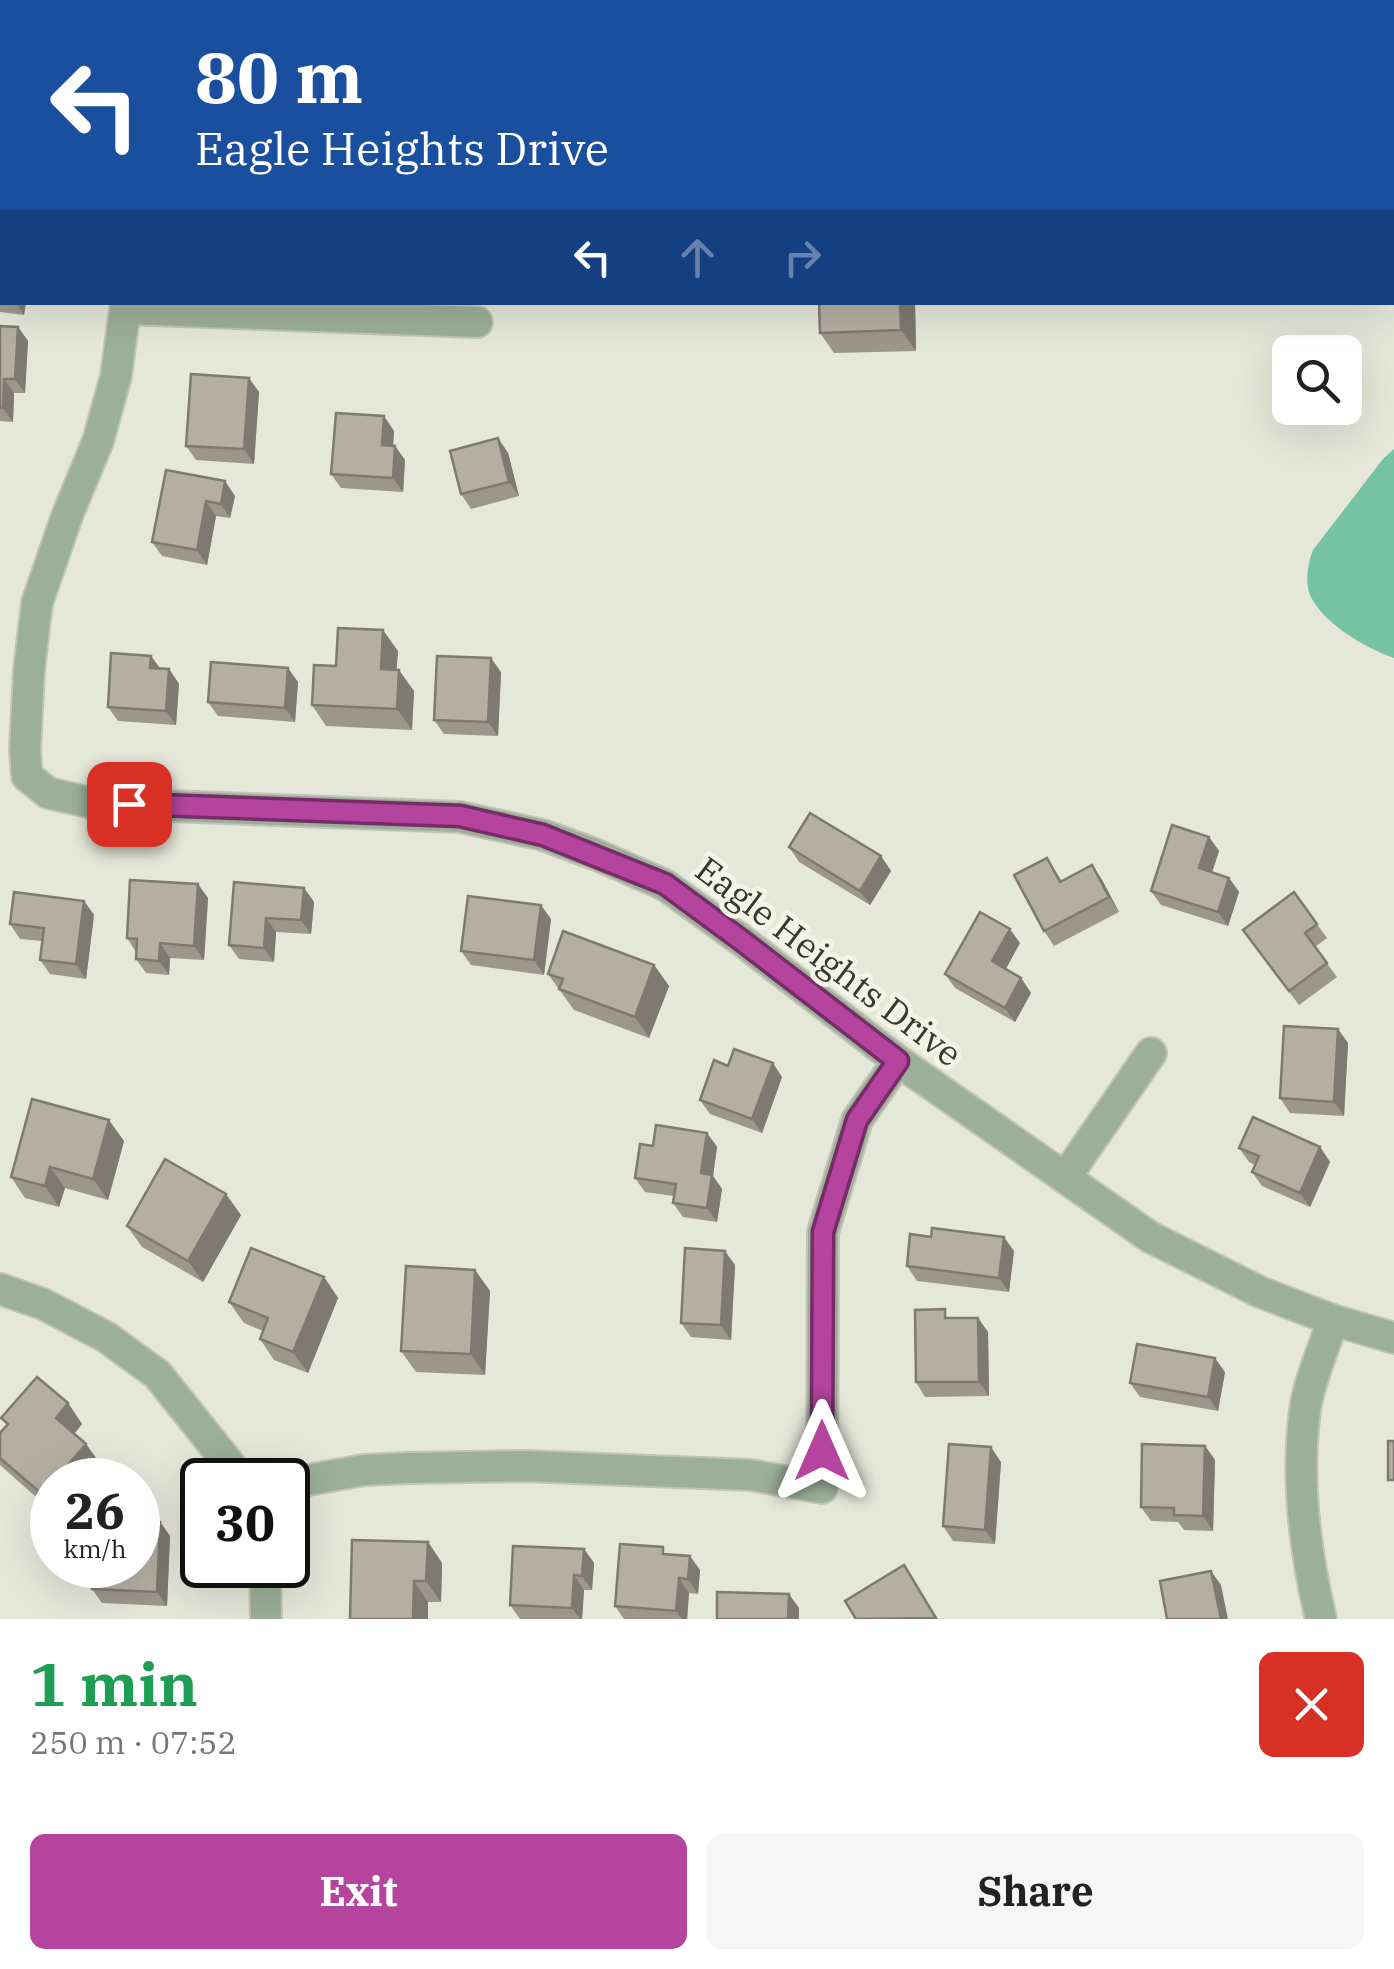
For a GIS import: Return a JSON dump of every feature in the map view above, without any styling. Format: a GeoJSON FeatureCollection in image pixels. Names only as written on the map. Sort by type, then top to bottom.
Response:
{"type":"FeatureCollection","features":[{"type":"Feature","properties":{"kind":"street"},"geometry":{"type":"LineString","coordinates":[[126,306],[477,322]]}},
{"type":"Feature","properties":{"kind":"street","name":"Eagle Heights Drive"},"geometry":{"type":"LineString","coordinates":[[126,306],[116,376],[98,441],[37,603],[29,670],[27,776],[48,793],[92,802],[460,816],[543,835],[665,884],[898,1061],[1150,1237],[1260,1292],[1332,1320],[1394,1338]]}},
{"type":"Feature","properties":{"kind":"street"},"geometry":{"type":"LineString","coordinates":[[1065,1178],[1151,1053]]}},
{"type":"Feature","properties":{"kind":"street"},"geometry":{"type":"LineString","coordinates":[[310,1480],[364,1470],[525,1466],[751,1475],[822,1488],[823,1232],[857,1120],[898,1061]]}},
{"type":"Feature","properties":{"kind":"street"},"geometry":{"type":"LineString","coordinates":[[0,1290],[43,1304],[106,1337],[157,1374],[226,1458]]}},
{"type":"Feature","properties":{"kind":"street"},"geometry":{"type":"LineString","coordinates":[[1321,1619],[1304,1527],[1303,1461],[1305,1407],[1332,1320]]}},
{"type":"Feature","properties":{"kind":"street"},"geometry":{"type":"LineString","coordinates":[[265,1588],[266,1619]]}},
{"type":"Feature","properties":{"kind":"shaded area"},"geometry":{"type":"Polygon","coordinates":[[[1394,449],[1394,658],[1359,642],[1326,617],[1311,597],[1307,579],[1313,550],[1394,449]]]}},
{"type":"Feature","properties":{"kind":"building"},"geometry":{"type":"Polygon","coordinates":[[[819,305],[900,305],[901,330],[820,333],[819,305]]]}},
{"type":"Feature","properties":{"kind":"building"},"geometry":{"type":"Polygon","coordinates":[[[0,326],[18,327],[15,379],[4,379],[3,408],[0,408],[0,326]]]}},
{"type":"Feature","properties":{"kind":"building"},"geometry":{"type":"Polygon","coordinates":[[[191,374],[249,378],[244,449],[186,446],[191,374]]]}},
{"type":"Feature","properties":{"kind":"building"},"geometry":{"type":"Polygon","coordinates":[[[336,413],[384,416],[382,445],[395,446],[393,478],[331,474],[336,413]]]}},
{"type":"Feature","properties":{"kind":"building"},"geometry":{"type":"Polygon","coordinates":[[[498,438],[509,482],[461,494],[450,451],[498,438]]]}},
{"type":"Feature","properties":{"kind":"building"},"geometry":{"type":"Polygon","coordinates":[[[166,470],[225,481],[221,504],[206,501],[197,550],[152,542],[166,470]]]}},
{"type":"Feature","properties":{"kind":"building"},"geometry":{"type":"Polygon","coordinates":[[[338,628],[383,630],[381,669],[399,670],[397,709],[312,705],[314,665],[336,666],[338,628]]]}},
{"type":"Feature","properties":{"kind":"building"},"geometry":{"type":"Polygon","coordinates":[[[111,653],[151,656],[150,668],[169,669],[166,711],[108,707],[111,653]]]}},
{"type":"Feature","properties":{"kind":"building"},"geometry":{"type":"Polygon","coordinates":[[[437,656],[491,658],[488,722],[434,720],[437,656]]]}},
{"type":"Feature","properties":{"kind":"building"},"geometry":{"type":"Polygon","coordinates":[[[211,662],[288,668],[285,708],[208,702],[211,662]]]}},
{"type":"Feature","properties":{"kind":"building"},"geometry":{"type":"Polygon","coordinates":[[[810,813],[881,856],[860,891],[789,847],[810,813]]]}},
{"type":"Feature","properties":{"kind":"building"},"geometry":{"type":"Polygon","coordinates":[[[1172,825],[1209,837],[1199,868],[1229,878],[1218,912],[1151,891],[1172,825]]]}},
{"type":"Feature","properties":{"kind":"building"},"geometry":{"type":"Polygon","coordinates":[[[1047,858],[1060,882],[1092,865],[1109,897],[1044,931],[1014,875],[1047,858]]]}},
{"type":"Feature","properties":{"kind":"building"},"geometry":{"type":"Polygon","coordinates":[[[130,880],[198,884],[194,946],[160,943],[159,961],[136,959],[137,939],[127,938],[130,880]]]}},
{"type":"Feature","properties":{"kind":"building"},"geometry":{"type":"Polygon","coordinates":[[[234,882],[304,888],[301,920],[266,918],[264,948],[229,945],[234,882]]]}},
{"type":"Feature","properties":{"kind":"building"},"geometry":{"type":"Polygon","coordinates":[[[14,892],[84,901],[76,964],[40,960],[44,928],[10,924],[14,892]]]}},
{"type":"Feature","properties":{"kind":"building"},"geometry":{"type":"Polygon","coordinates":[[[1294,892],[1317,924],[1305,933],[1327,963],[1289,991],[1243,930],[1294,892]]]}},
{"type":"Feature","properties":{"kind":"building"},"geometry":{"type":"Polygon","coordinates":[[[468,896],[541,905],[534,960],[461,951],[468,896]]]}},
{"type":"Feature","properties":{"kind":"building"},"geometry":{"type":"Polygon","coordinates":[[[980,912],[1010,929],[992,961],[1021,978],[1005,1008],[945,974],[980,912]]]}},
{"type":"Feature","properties":{"kind":"building"},"geometry":{"type":"Polygon","coordinates":[[[563,931],[654,965],[635,1017],[559,989],[563,979],[548,974],[563,931]]]}},
{"type":"Feature","properties":{"kind":"building"},"geometry":{"type":"Polygon","coordinates":[[[1284,1026],[1338,1029],[1334,1102],[1280,1098],[1284,1026]]]}},
{"type":"Feature","properties":{"kind":"building"},"geometry":{"type":"Polygon","coordinates":[[[734,1049],[773,1063],[752,1119],[700,1100],[714,1060],[728,1066],[734,1049]]]}},
{"type":"Feature","properties":{"kind":"building"},"geometry":{"type":"Polygon","coordinates":[[[32,1099],[109,1120],[93,1179],[50,1167],[45,1186],[11,1177],[32,1099]]]}},
{"type":"Feature","properties":{"kind":"building"},"geometry":{"type":"Polygon","coordinates":[[[1253,1117],[1320,1147],[1300,1193],[1252,1172],[1259,1156],[1239,1148],[1253,1117]]]}},
{"type":"Feature","properties":{"kind":"building"},"geometry":{"type":"Polygon","coordinates":[[[656,1125],[707,1133],[701,1173],[712,1175],[707,1208],[673,1203],[676,1184],[635,1178],[640,1144],[653,1146],[656,1125]]]}},
{"type":"Feature","properties":{"kind":"building"},"geometry":{"type":"Polygon","coordinates":[[[165,1159],[226,1194],[188,1261],[127,1226],[165,1159]]]}},
{"type":"Feature","properties":{"kind":"building"},"geometry":{"type":"Polygon","coordinates":[[[932,1228],[1004,1237],[999,1278],[907,1266],[910,1234],[931,1237],[932,1228]]]}},
{"type":"Feature","properties":{"kind":"building"},"geometry":{"type":"Polygon","coordinates":[[[251,1248],[324,1277],[293,1352],[260,1339],[268,1318],[229,1302],[251,1248]]]}},
{"type":"Feature","properties":{"kind":"building"},"geometry":{"type":"Polygon","coordinates":[[[685,1248],[725,1251],[721,1325],[681,1323],[685,1248]]]}},
{"type":"Feature","properties":{"kind":"building"},"geometry":{"type":"Polygon","coordinates":[[[406,1266],[475,1270],[471,1354],[401,1351],[406,1266]]]}},
{"type":"Feature","properties":{"kind":"building"},"geometry":{"type":"Polygon","coordinates":[[[945,1309],[945,1318],[978,1318],[979,1382],[916,1382],[915,1310],[945,1309]]]}},
{"type":"Feature","properties":{"kind":"building"},"geometry":{"type":"Polygon","coordinates":[[[1137,1344],[1215,1358],[1208,1397],[1130,1383],[1137,1344]]]}},
{"type":"Feature","properties":{"kind":"building"},"geometry":{"type":"Polygon","coordinates":[[[37,1377],[68,1403],[56,1418],[86,1444],[74,1458],[30,1458],[30,1484],[0,1458],[0,1433],[8,1424],[1,1418],[37,1377]]]}},
{"type":"Feature","properties":{"kind":"building"},"geometry":{"type":"Polygon","coordinates":[[[1388,1441],[1394,1441],[1394,1480],[1388,1480],[1388,1441]]]}},
{"type":"Feature","properties":{"kind":"building"},"geometry":{"type":"Polygon","coordinates":[[[949,1444],[991,1447],[985,1530],[943,1526],[949,1444]]]}},
{"type":"Feature","properties":{"kind":"building"},"geometry":{"type":"Polygon","coordinates":[[[1142,1444],[1205,1446],[1203,1516],[1174,1515],[1174,1508],[1141,1507],[1142,1444]]]}},
{"type":"Feature","properties":{"kind":"building"},"geometry":{"type":"Polygon","coordinates":[[[352,1540],[428,1542],[426,1581],[414,1581],[413,1619],[350,1619],[352,1540]]]}},
{"type":"Feature","properties":{"kind":"building"},"geometry":{"type":"Polygon","coordinates":[[[620,1544],[663,1547],[663,1554],[690,1556],[688,1579],[679,1578],[676,1611],[615,1606],[620,1544]]]}},
{"type":"Feature","properties":{"kind":"building"},"geometry":{"type":"Polygon","coordinates":[[[513,1546],[584,1549],[582,1576],[574,1575],[572,1608],[510,1605],[513,1546]]]}},
{"type":"Feature","properties":{"kind":"building"},"geometry":{"type":"Polygon","coordinates":[[[904,1565],[936,1618],[856,1619],[845,1601],[904,1565]]]}},
{"type":"Feature","properties":{"kind":"building"},"geometry":{"type":"Polygon","coordinates":[[[1211,1571],[1221,1619],[1167,1619],[1160,1581],[1211,1571]]]}},
{"type":"Feature","properties":{"kind":"building"},"geometry":{"type":"Polygon","coordinates":[[[92,1588],[157,1588],[157,1592],[92,1588]]]}},
{"type":"Feature","properties":{"kind":"building"},"geometry":{"type":"Polygon","coordinates":[[[717,1592],[789,1594],[788,1619],[717,1619],[717,1592]]]}},
{"type":"Feature","properties":{"kind":"route"},"geometry":{"type":"LineString","coordinates":[[129,804],[460,816],[543,835],[665,884],[898,1061],[857,1120],[823,1232],[822,1451]]}}]}
